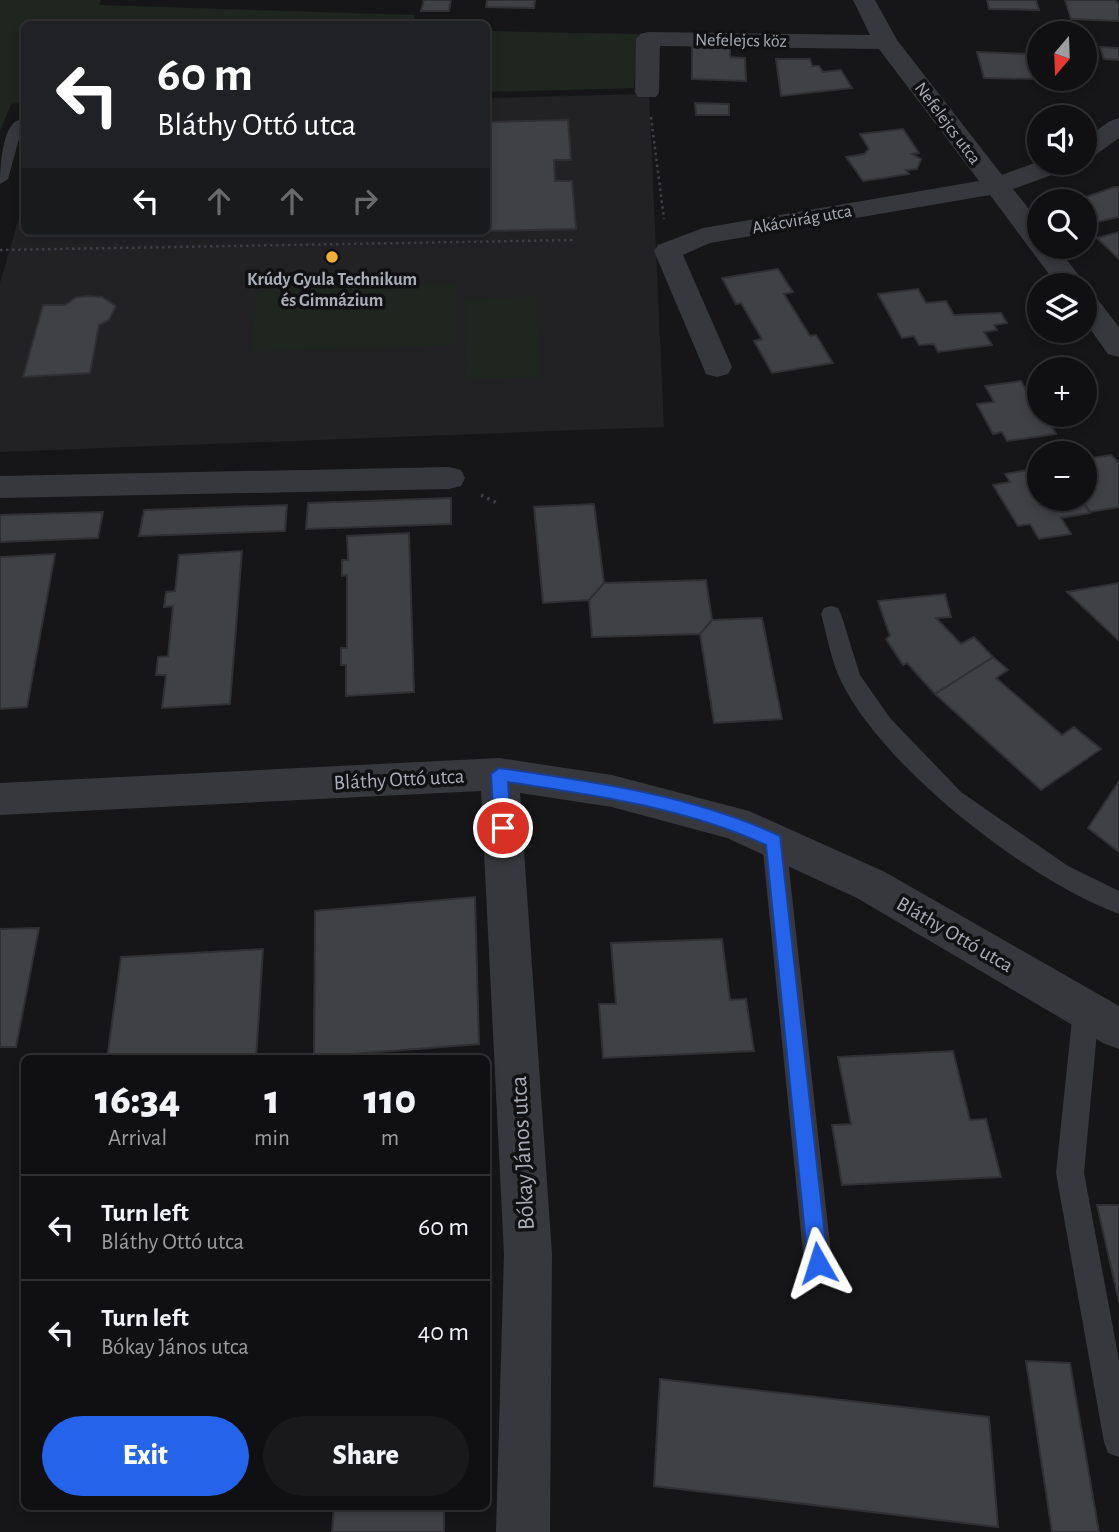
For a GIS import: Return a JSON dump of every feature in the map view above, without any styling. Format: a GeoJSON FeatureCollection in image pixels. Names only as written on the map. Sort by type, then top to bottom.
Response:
{"type":"FeatureCollection","features":[{"type":"Feature","properties":{"kind":"street","name":"Nefelejcs utca"},"geometry":{"type":"LineString","coordinates":[[864,0],[886,42],[1027,225]]}},
{"type":"Feature","properties":{"kind":"street","name":"Nefelejcs köz"},"geometry":{"type":"LineString","coordinates":[[647,92],[648,39],[886,42]]}},
{"type":"Feature","properties":{"kind":"street"},"geometry":{"type":"LineString","coordinates":[[1097,142],[1119,126]]}},
{"type":"Feature","properties":{"kind":"street","name":"Akácvirág utca"},"geometry":{"type":"LineString","coordinates":[[668,251],[703,236],[996,186],[1027,175]]}},
{"type":"Feature","properties":{"kind":"street"},"geometry":{"type":"LineString","coordinates":[[668,251],[717,367]]}},
{"type":"Feature","properties":{"kind":"street"},"geometry":{"type":"LineString","coordinates":[[1052,259],[1063,273]]}},
{"type":"Feature","properties":{"kind":"street"},"geometry":{"type":"LineString","coordinates":[[1097,318],[1119,346]]}},
{"type":"Feature","properties":{"kind":"street"},"geometry":{"type":"LineString","coordinates":[[0,487],[449,478]]}},
{"type":"Feature","properties":{"kind":"street","name":"Bláthy Ottó utca"},"geometry":{"type":"LineString","coordinates":[[0,799],[499,774],[612,791],[735,823],[870,885],[1102,1020]]}},
{"type":"Feature","properties":{"kind":"street","name":"Bókay János utca"},"geometry":{"type":"LineString","coordinates":[[499,774],[528,1254],[523,1532]]}},
{"type":"Feature","properties":{"kind":"lane"},"geometry":{"type":"LineString","coordinates":[[0,179],[19,124]]}},
{"type":"Feature","properties":{"kind":"lane"},"geometry":{"type":"LineString","coordinates":[[831,614],[849,678],[882,724],[953,799],[1059,873],[1119,903]]}},
{"type":"Feature","properties":{"kind":"lane"},"geometry":{"type":"LineString","coordinates":[[774,841],[818,1263]]}},
{"type":"Feature","properties":{"kind":"lane"},"geometry":{"type":"LineString","coordinates":[[1102,1020],[1070,1174],[1119,1442]]}},
{"type":"Feature","properties":{"kind":"path"},"geometry":{"type":"LineString","coordinates":[[647,92],[668,251]]}},
{"type":"Feature","properties":{"kind":"path"},"geometry":{"type":"LineString","coordinates":[[0,250],[574,240]]}},
{"type":"Feature","properties":{"kind":"shaded area"},"geometry":{"type":"Polygon","coordinates":[[[0,0],[101,0],[99,5],[415,15],[414,21],[21,21],[21,103],[11,104],[0,131],[0,0]]]}},
{"type":"Feature","properties":{"kind":"shaded area"},"geometry":{"type":"Polygon","coordinates":[[[490,31],[638,34],[634,88],[490,92],[490,31]]]}},
{"type":"Feature","properties":{"kind":"shaded area","name":"Krúdy Gyula Technikum és Gimnázium"},"geometry":{"type":"Polygon","coordinates":[[[649,94],[664,427],[0,452],[0,283],[21,211],[21,235],[490,235],[490,98],[649,94]]]}},
{"type":"Feature","properties":{"kind":"shaded area"},"geometry":{"type":"Polygon","coordinates":[[[455,283],[455,345],[250,352],[258,289],[455,283]]]}},
{"type":"Feature","properties":{"kind":"shaded area"},"geometry":{"type":"Polygon","coordinates":[[[536,296],[541,377],[466,379],[465,299],[536,296]]]}},
{"type":"Feature","properties":{"kind":"building"},"geometry":{"type":"Polygon","coordinates":[[[424,0],[451,0],[449,11],[421,11],[424,0]]]}},
{"type":"Feature","properties":{"kind":"building"},"geometry":{"type":"Polygon","coordinates":[[[487,0],[535,0],[534,8],[486,7],[487,0]]]}},
{"type":"Feature","properties":{"kind":"building"},"geometry":{"type":"Polygon","coordinates":[[[987,0],[1036,0],[1039,10],[989,9],[987,0]]]}},
{"type":"Feature","properties":{"kind":"building"},"geometry":{"type":"Polygon","coordinates":[[[1065,0],[1115,0],[1119,3],[1119,21],[1071,19],[1065,0]]]}},
{"type":"Feature","properties":{"kind":"building"},"geometry":{"type":"Polygon","coordinates":[[[692,47],[730,48],[730,57],[745,58],[746,81],[692,79],[692,47]]]}},
{"type":"Feature","properties":{"kind":"building"},"geometry":{"type":"Polygon","coordinates":[[[1100,47],[1119,48],[1119,60],[1104,59],[1100,47]]]}},
{"type":"Feature","properties":{"kind":"building"},"geometry":{"type":"Polygon","coordinates":[[[977,52],[1027,54],[1027,79],[984,78],[977,52]]]}},
{"type":"Feature","properties":{"kind":"building"},"geometry":{"type":"Polygon","coordinates":[[[776,59],[810,59],[812,66],[819,66],[823,72],[841,70],[852,88],[781,96],[776,59]]]}},
{"type":"Feature","properties":{"kind":"building"},"geometry":{"type":"Polygon","coordinates":[[[695,103],[729,104],[729,115],[696,115],[695,103]]]}},
{"type":"Feature","properties":{"kind":"building"},"geometry":{"type":"Polygon","coordinates":[[[568,120],[571,160],[554,160],[555,181],[572,181],[576,229],[490,231],[490,122],[568,120]]]}},
{"type":"Feature","properties":{"kind":"building"},"geometry":{"type":"Polygon","coordinates":[[[903,129],[919,153],[912,154],[921,159],[917,169],[906,170],[909,174],[863,181],[846,157],[864,154],[869,149],[860,134],[903,129]]]}},
{"type":"Feature","properties":{"kind":"building"},"geometry":{"type":"Polygon","coordinates":[[[1119,187],[1119,217],[1097,222],[1097,193],[1119,187]]]}},
{"type":"Feature","properties":{"kind":"building"},"geometry":{"type":"Polygon","coordinates":[[[1119,232],[1119,259],[1097,238],[1119,232]]]}},
{"type":"Feature","properties":{"kind":"building"},"geometry":{"type":"Polygon","coordinates":[[[778,269],[793,292],[784,294],[810,336],[816,335],[833,363],[772,373],[754,341],[762,339],[741,303],[736,304],[722,278],[778,269]]]}},
{"type":"Feature","properties":{"kind":"building"},"geometry":{"type":"Polygon","coordinates":[[[918,289],[926,303],[946,301],[954,315],[1001,313],[1007,323],[994,325],[997,330],[984,332],[992,345],[938,352],[934,344],[919,345],[914,336],[902,338],[878,294],[918,289]]]}},
{"type":"Feature","properties":{"kind":"building"},"geometry":{"type":"Polygon","coordinates":[[[77,297],[102,297],[116,306],[109,320],[99,325],[90,373],[23,377],[43,305],[65,305],[77,297]]]}},
{"type":"Feature","properties":{"kind":"building"},"geometry":{"type":"Polygon","coordinates":[[[1021,381],[1027,392],[1027,427],[1052,427],[1056,434],[1007,441],[1002,432],[993,434],[977,404],[994,402],[985,386],[1021,381]]]}},
{"type":"Feature","properties":{"kind":"building"},"geometry":{"type":"Polygon","coordinates":[[[1111,455],[1119,463],[1119,507],[1097,511],[1097,457],[1111,455]]]}},
{"type":"Feature","properties":{"kind":"building"},"geometry":{"type":"Polygon","coordinates":[[[1027,470],[1027,511],[1090,513],[1061,518],[1071,534],[1039,539],[1030,524],[1018,526],[993,485],[1010,482],[1005,474],[1027,470]]]}},
{"type":"Feature","properties":{"kind":"building"},"geometry":{"type":"Polygon","coordinates":[[[451,498],[451,524],[306,529],[308,503],[451,498]]]}},
{"type":"Feature","properties":{"kind":"building"},"geometry":{"type":"Polygon","coordinates":[[[594,504],[604,583],[589,600],[543,603],[534,507],[594,504]]]}},
{"type":"Feature","properties":{"kind":"building"},"geometry":{"type":"Polygon","coordinates":[[[287,505],[285,531],[139,536],[144,510],[287,505]]]}},
{"type":"Feature","properties":{"kind":"building"},"geometry":{"type":"Polygon","coordinates":[[[103,512],[98,538],[0,542],[0,515],[103,512]]]}},
{"type":"Feature","properties":{"kind":"building"},"geometry":{"type":"Polygon","coordinates":[[[409,533],[414,692],[346,696],[346,665],[341,665],[341,648],[347,648],[347,575],[342,576],[342,560],[348,560],[347,536],[409,533]]]}},
{"type":"Feature","properties":{"kind":"building"},"geometry":{"type":"Polygon","coordinates":[[[242,551],[230,704],[162,708],[166,675],[156,675],[158,657],[168,656],[173,606],[164,607],[166,592],[175,591],[179,555],[242,551]]]}},
{"type":"Feature","properties":{"kind":"building"},"geometry":{"type":"Polygon","coordinates":[[[55,554],[27,707],[0,709],[0,557],[55,554]]]}},
{"type":"Feature","properties":{"kind":"building"},"geometry":{"type":"Polygon","coordinates":[[[706,580],[712,620],[700,634],[592,637],[589,600],[604,583],[706,580]]]}},
{"type":"Feature","properties":{"kind":"building"},"geometry":{"type":"Polygon","coordinates":[[[1119,583],[1119,641],[1067,592],[1119,583]]]}},
{"type":"Feature","properties":{"kind":"building"},"geometry":{"type":"Polygon","coordinates":[[[945,594],[951,617],[936,618],[961,644],[974,637],[993,657],[935,694],[907,663],[903,665],[886,639],[890,636],[878,601],[945,594]]]}},
{"type":"Feature","properties":{"kind":"building"},"geometry":{"type":"Polygon","coordinates":[[[762,618],[782,719],[714,723],[700,634],[712,620],[762,618]]]}},
{"type":"Feature","properties":{"kind":"building"},"geometry":{"type":"Polygon","coordinates":[[[993,657],[1008,670],[996,678],[1062,735],[1074,727],[1101,749],[1041,790],[935,694],[993,657]]]}},
{"type":"Feature","properties":{"kind":"building"},"geometry":{"type":"Polygon","coordinates":[[[1119,781],[1119,852],[1088,828],[1119,781]]]}},
{"type":"Feature","properties":{"kind":"building"},"geometry":{"type":"Polygon","coordinates":[[[475,897],[479,1044],[314,1055],[315,911],[475,897]]]}},
{"type":"Feature","properties":{"kind":"building"},"geometry":{"type":"Polygon","coordinates":[[[39,928],[16,1047],[0,1047],[0,929],[39,928]]]}},
{"type":"Feature","properties":{"kind":"building"},"geometry":{"type":"Polygon","coordinates":[[[722,939],[730,1000],[746,999],[754,1051],[603,1058],[599,1004],[616,1004],[611,943],[722,939]]]}},
{"type":"Feature","properties":{"kind":"building"},"geometry":{"type":"Polygon","coordinates":[[[263,949],[256,1055],[108,1055],[121,957],[263,949]]]}},
{"type":"Feature","properties":{"kind":"building"},"geometry":{"type":"Polygon","coordinates":[[[953,1051],[970,1120],[986,1119],[1001,1177],[842,1185],[832,1125],[851,1124],[838,1057],[953,1051]]]}},
{"type":"Feature","properties":{"kind":"building"},"geometry":{"type":"Polygon","coordinates":[[[1097,1205],[1119,1205],[1119,1302],[1097,1205]]]}},
{"type":"Feature","properties":{"kind":"building"},"geometry":{"type":"Polygon","coordinates":[[[1026,1361],[1070,1363],[1099,1532],[1052,1532],[1026,1361]]]}},
{"type":"Feature","properties":{"kind":"building"},"geometry":{"type":"Polygon","coordinates":[[[660,1379],[989,1417],[998,1527],[654,1486],[660,1379]]]}},
{"type":"Feature","properties":{"kind":"building"},"geometry":{"type":"Polygon","coordinates":[[[334,1510],[444,1510],[444,1532],[332,1532],[334,1510]]]}},
{"type":"Feature","properties":{"kind":"place","name":"Krúdy Gyula Technikum és Gimnázium"},"geometry":{"type":"Point","coordinates":[332,257]}},
{"type":"Feature","properties":{"kind":"route"},"geometry":{"type":"LineString","coordinates":[[503,828],[499,774],[612,791],[735,823],[774,841],[818,1263]]}}]}
